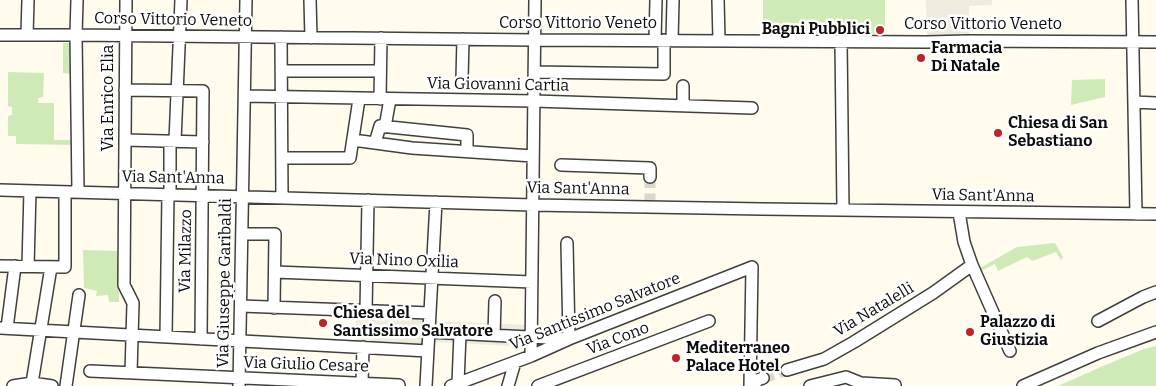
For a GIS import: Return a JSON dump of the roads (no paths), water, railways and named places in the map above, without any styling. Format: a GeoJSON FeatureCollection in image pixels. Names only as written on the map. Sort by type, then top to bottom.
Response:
{"type":"FeatureCollection","features":[{"type":"Feature","properties":{"kind":"street"},"geometry":{"type":"LineString","coordinates":[[27,35],[28,0]]}},
{"type":"Feature","properties":{"kind":"street"},"geometry":{"type":"LineString","coordinates":[[77,0],[78,192]]}},
{"type":"Feature","properties":{"kind":"street","name":"Via Enrico Elia"},"geometry":{"type":"LineString","coordinates":[[126,0],[124,285],[133,304],[131,373]]}},
{"type":"Feature","properties":{"kind":"street"},"geometry":{"type":"LineString","coordinates":[[166,337],[169,194],[177,91],[181,0]]}},
{"type":"Feature","properties":{"kind":"street","name":"Via Giuseppe Garibaldi"},"geometry":{"type":"LineString","coordinates":[[239,382],[246,0]]}},
{"type":"Feature","properties":{"kind":"street"},"geometry":{"type":"LineString","coordinates":[[310,0],[311,38]]}},
{"type":"Feature","properties":{"kind":"street"},"geometry":{"type":"LineString","coordinates":[[531,356],[535,0]]}},
{"type":"Feature","properties":{"kind":"street"},"geometry":{"type":"LineString","coordinates":[[534,72],[664,74],[664,40],[656,0]]}},
{"type":"Feature","properties":{"kind":"street"},"geometry":{"type":"LineString","coordinates":[[664,40],[673,0]]}},
{"type":"Feature","properties":{"kind":"street"},"geometry":{"type":"LineString","coordinates":[[718,0],[719,40]]}},
{"type":"Feature","properties":{"kind":"street"},"geometry":{"type":"LineString","coordinates":[[1132,0],[1136,214]]}},
{"type":"Feature","properties":{"kind":"street","name":"Corso Vittorio Veneto"},"geometry":{"type":"LineString","coordinates":[[0,35],[535,40],[1156,42]]}},
{"type":"Feature","properties":{"kind":"street"},"geometry":{"type":"LineString","coordinates":[[281,38],[282,197]]}},
{"type":"Feature","properties":{"kind":"street"},"geometry":{"type":"LineString","coordinates":[[381,38],[380,71],[385,99],[385,127]]}},
{"type":"Feature","properties":{"kind":"street"},"geometry":{"type":"LineString","coordinates":[[462,79],[463,39]]}},
{"type":"Feature","properties":{"kind":"street"},"geometry":{"type":"LineString","coordinates":[[841,41],[843,210]]}},
{"type":"Feature","properties":{"kind":"street"},"geometry":{"type":"LineString","coordinates":[[281,71],[380,71]]}},
{"type":"Feature","properties":{"kind":"street"},"geometry":{"type":"LineString","coordinates":[[683,86],[683,106]]}},
{"type":"Feature","properties":{"kind":"street","name":"Via Milazzo"},"geometry":{"type":"LineString","coordinates":[[126,90],[203,92],[201,339]]}},
{"type":"Feature","properties":{"kind":"street","name":"Via Giovanni Cartia"},"geometry":{"type":"LineString","coordinates":[[245,96],[534,101],[752,108]]}},
{"type":"Feature","properties":{"kind":"street"},"geometry":{"type":"LineString","coordinates":[[282,158],[350,158],[359,98]]}},
{"type":"Feature","properties":{"kind":"street"},"geometry":{"type":"LineString","coordinates":[[1134,102],[1156,103]]}},
{"type":"Feature","properties":{"kind":"street"},"geometry":{"type":"LineString","coordinates":[[375,143],[380,126],[467,135],[467,151]]}},
{"type":"Feature","properties":{"kind":"street"},"geometry":{"type":"LineString","coordinates":[[125,140],[203,142]]}},
{"type":"Feature","properties":{"kind":"street"},"geometry":{"type":"LineString","coordinates":[[353,140],[412,148],[533,156]]}},
{"type":"Feature","properties":{"kind":"street"},"geometry":{"type":"LineString","coordinates":[[561,164],[650,168],[650,177]]}},
{"type":"Feature","properties":{"kind":"street","name":"Via Sant'Anna"},"geometry":{"type":"LineString","coordinates":[[0,190],[533,205],[1156,214]]}},
{"type":"Feature","properties":{"kind":"street"},"geometry":{"type":"LineString","coordinates":[[28,266],[30,191]]}},
{"type":"Feature","properties":{"kind":"street"},"geometry":{"type":"LineString","coordinates":[[0,266],[65,267],[65,192]]}},
{"type":"Feature","properties":{"kind":"street"},"geometry":{"type":"LineString","coordinates":[[364,310],[367,276],[368,200]]}},
{"type":"Feature","properties":{"kind":"street"},"geometry":{"type":"LineString","coordinates":[[426,386],[436,202]]}},
{"type":"Feature","properties":{"kind":"street"},"geometry":{"type":"LineString","coordinates":[[958,212],[964,242],[972,265],[1010,351]]}},
{"type":"Feature","properties":{"kind":"street"},"geometry":{"type":"LineString","coordinates":[[242,234],[275,234],[274,308]]}},
{"type":"Feature","properties":{"kind":"street"},"geometry":{"type":"LineString","coordinates":[[429,332],[460,339],[494,329],[531,337],[569,339],[567,243]]}},
{"type":"Feature","properties":{"kind":"street","name":"Via Natalelli"},"geometry":{"type":"LineString","coordinates":[[787,370],[824,359],[854,342],[934,293],[972,265]]}},
{"type":"Feature","properties":{"kind":"street"},"geometry":{"type":"LineString","coordinates":[[15,266],[3,328],[428,353]]}},
{"type":"Feature","properties":{"kind":"street"},"geometry":{"type":"LineString","coordinates":[[32,383],[51,267]]}},
{"type":"Feature","properties":{"kind":"street","name":"Via Santissimo Salvatore"},"geometry":{"type":"LineString","coordinates":[[454,385],[752,267],[750,386]]}},
{"type":"Feature","properties":{"kind":"street","name":"Via Nino Oxilia"},"geometry":{"type":"LineString","coordinates":[[275,272],[532,282]]}},
{"type":"Feature","properties":{"kind":"street"},"geometry":{"type":"LineString","coordinates":[[1098,321],[1156,292]]}},
{"type":"Feature","properties":{"kind":"street"},"geometry":{"type":"LineString","coordinates":[[66,386],[79,295]]}},
{"type":"Feature","properties":{"kind":"street"},"geometry":{"type":"LineString","coordinates":[[494,329],[496,301]]}},
{"type":"Feature","properties":{"kind":"street"},"geometry":{"type":"LineString","coordinates":[[241,306],[430,311]]}},
{"type":"Feature","properties":{"kind":"street","name":"Via Cono"},"geometry":{"type":"LineString","coordinates":[[538,386],[709,321]]}},
{"type":"Feature","properties":{"kind":"street"},"geometry":{"type":"LineString","coordinates":[[1023,386],[1098,353],[1156,332]]}},
{"type":"Feature","properties":{"kind":"street"},"geometry":{"type":"LineString","coordinates":[[454,385],[460,339]]}},
{"type":"Feature","properties":{"kind":"street"},"geometry":{"type":"LineString","coordinates":[[361,349],[362,383]]}},
{"type":"Feature","properties":{"kind":"street"},"geometry":{"type":"LineString","coordinates":[[508,386],[515,362]]}},
{"type":"Feature","properties":{"kind":"street","name":"Via Giulio Cesare"},"geometry":{"type":"LineString","coordinates":[[90,372],[131,373],[239,382],[400,385]]}},
{"type":"Feature","properties":{"kind":"street"},"geometry":{"type":"LineString","coordinates":[[810,386],[846,377],[861,382],[895,385]]}},
{"type":"Feature","properties":{"kind":"street"},"geometry":{"type":"LineString","coordinates":[[13,386],[32,383],[52,386]]}},
{"type":"Feature","properties":{"kind":"tunnel"},"geometry":{"type":"LineString","coordinates":[[650,177],[650,207]]}},
{"type":"Feature","properties":{"kind":"tunnel"},"geometry":{"type":"LineString","coordinates":[[763,378],[787,370]]}},
{"type":"Feature","properties":{"kind":"place","name":"Bagni Pubblici"},"geometry":{"type":"Point","coordinates":[880,30]}},
{"type":"Feature","properties":{"kind":"place","name":"Farmacia Di Natale"},"geometry":{"type":"Point","coordinates":[921,58]}},
{"type":"Feature","properties":{"kind":"place","name":"Chiesa di San Sebastiano"},"geometry":{"type":"Point","coordinates":[998,133]}},
{"type":"Feature","properties":{"kind":"place","name":"Chiesa del Santissimo Salvatore"},"geometry":{"type":"Point","coordinates":[323,323]}},
{"type":"Feature","properties":{"kind":"place","name":"Palazzo di Giustizia"},"geometry":{"type":"Point","coordinates":[970,332]}},
{"type":"Feature","properties":{"kind":"place","name":"Mediterraneo Palace Hotel"},"geometry":{"type":"Point","coordinates":[676,358]}}]}
